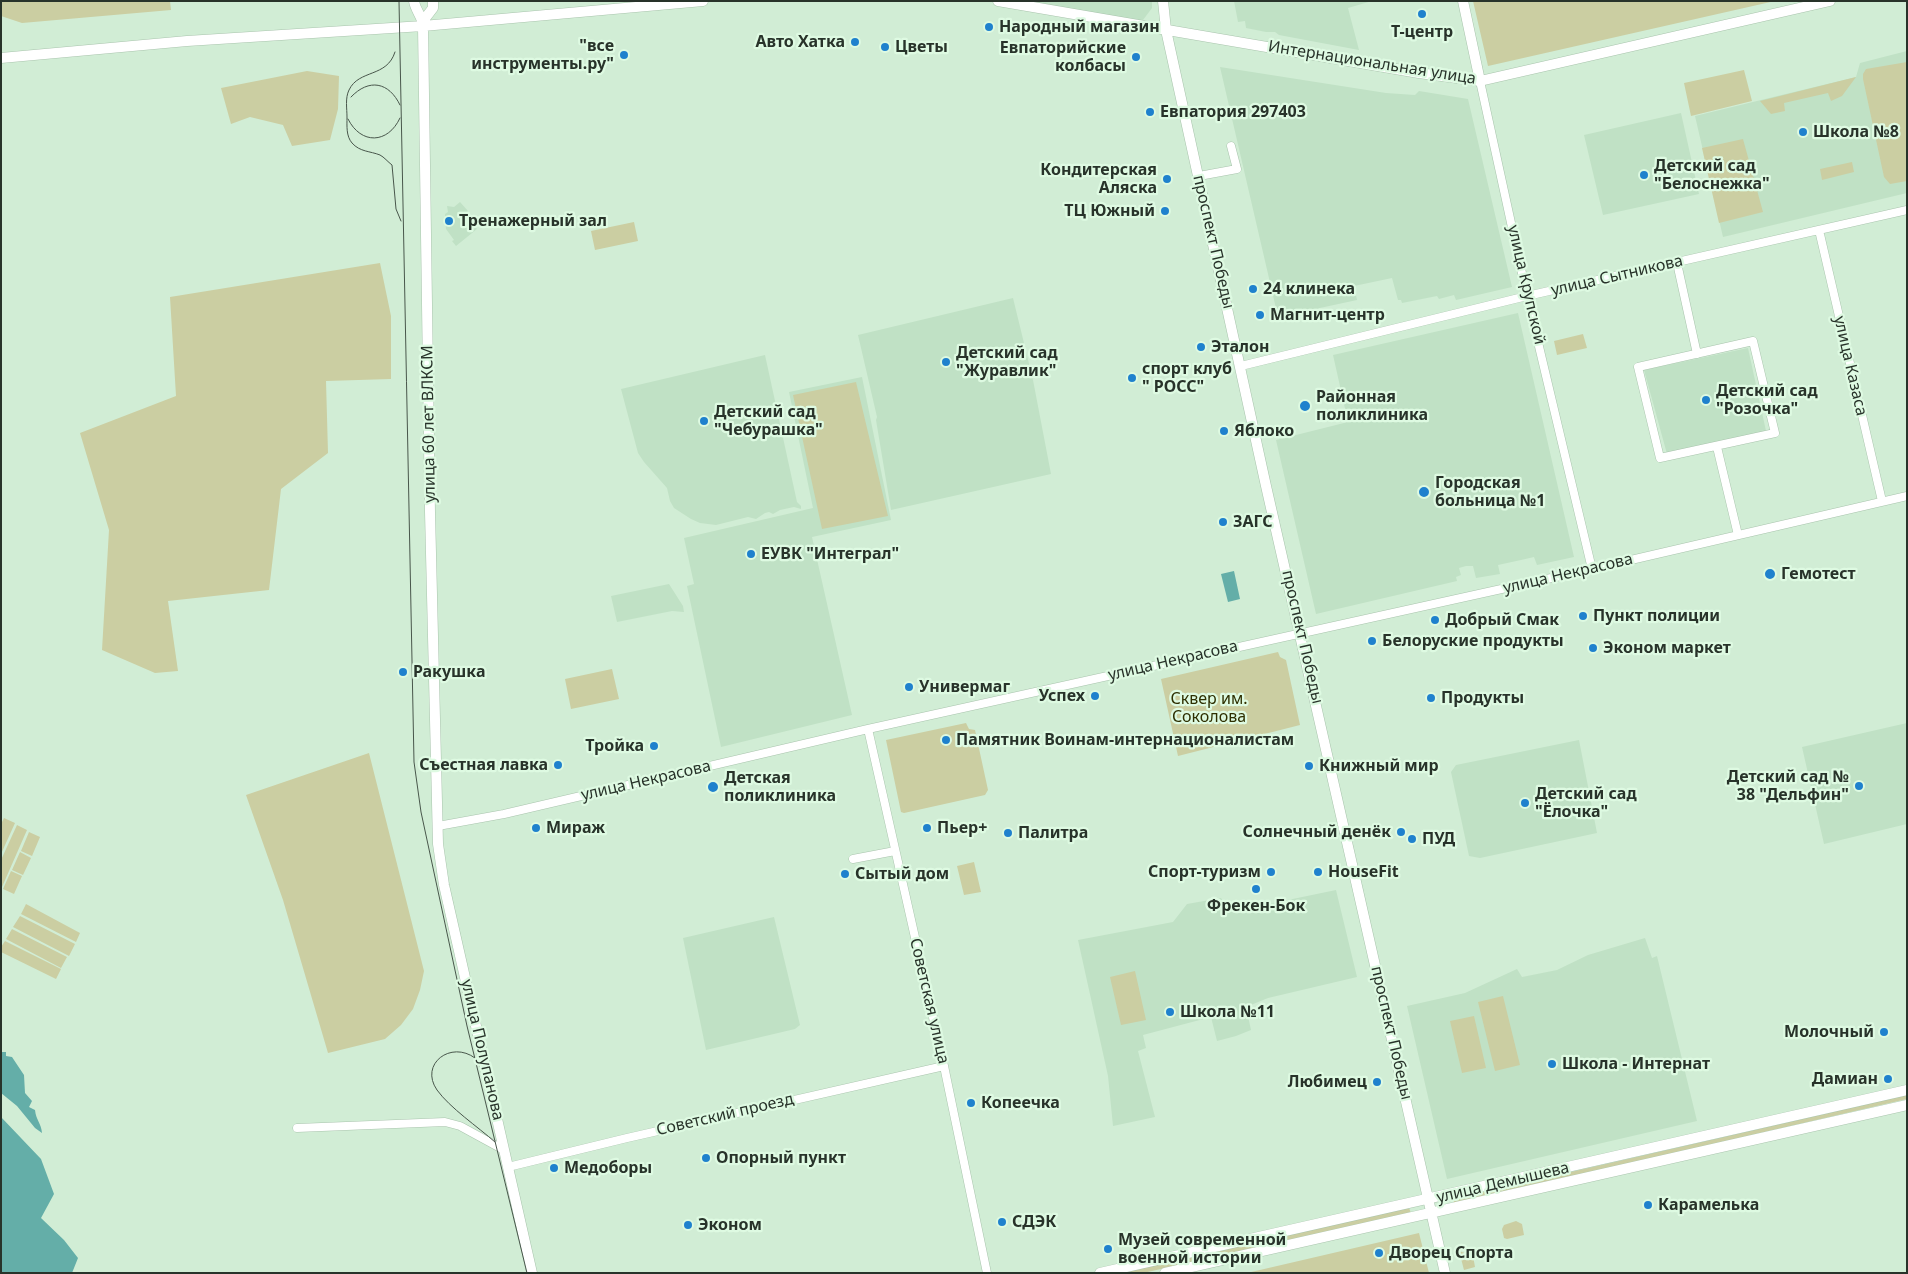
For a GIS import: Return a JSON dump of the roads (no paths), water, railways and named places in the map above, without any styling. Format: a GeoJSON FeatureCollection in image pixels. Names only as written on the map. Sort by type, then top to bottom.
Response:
{"type":"FeatureCollection","features":[{"type":"Feature","properties":{"kind":"street","name":"улица 60 лет ВЛКСМ"},"geometry":{"type":"LineString","coordinates":[[414,1],[423,24],[435,757],[438,826]]}},
{"type":"Feature","properties":{"kind":"street","name":"улица 60 лет ВЛКСМ"},"geometry":{"type":"LineString","coordinates":[[423,24],[433,8],[433,1]]}},
{"type":"Feature","properties":{"kind":"street"},"geometry":{"type":"LineString","coordinates":[[1,58],[187,41],[703,1]]}},
{"type":"Feature","properties":{"kind":"street","name":"Интернациональная улица"},"geometry":{"type":"LineString","coordinates":[[998,1],[1420,73],[1480,81],[1830,1]]}},
{"type":"Feature","properties":{"kind":"street","name":"проспект Победы"},"geometry":{"type":"LineString","coordinates":[[1163,1],[1166,30],[1266,486],[1301,632],[1445,1273]]}},
{"type":"Feature","properties":{"kind":"street","name":"улица Крупской"},"geometry":{"type":"LineString","coordinates":[[1462,1],[1527,296],[1592,569]]}},
{"type":"Feature","properties":{"kind":"street"},"geometry":{"type":"LineString","coordinates":[[1199,176],[1237,169],[1231,146]]}},
{"type":"Feature","properties":{"kind":"street","name":"улица Сытникова"},"geometry":{"type":"LineString","coordinates":[[1241,366],[1527,296],[1907,210]]}},
{"type":"Feature","properties":{"kind":"street","name":"улица Казаса"},"geometry":{"type":"LineString","coordinates":[[1819,230],[1882,501]]}},
{"type":"Feature","properties":{"kind":"street"},"geometry":{"type":"LineString","coordinates":[[1677,263],[1697,354]]}},
{"type":"Feature","properties":{"kind":"street"},"geometry":{"type":"LineString","coordinates":[[1753,341],[1775,432],[1660,458],[1638,367],[1697,354],[1753,341]]}},
{"type":"Feature","properties":{"kind":"street"},"geometry":{"type":"LineString","coordinates":[[1717,446],[1738,535]]}},
{"type":"Feature","properties":{"kind":"street","name":"улица Некрасова"},"geometry":{"type":"LineString","coordinates":[[438,826],[504,814],[868,729],[1592,569],[1907,496]]}},
{"type":"Feature","properties":{"kind":"street","name":"Советская улица"},"geometry":{"type":"LineString","coordinates":[[868,729],[944,1066],[987,1273]]}},
{"type":"Feature","properties":{"kind":"street","name":"улица Полупанова"},"geometry":{"type":"LineString","coordinates":[[438,826],[438,844],[444,885],[459,943],[532,1273]]}},
{"type":"Feature","properties":{"kind":"street"},"geometry":{"type":"LineString","coordinates":[[853,859],[895,851]]}},
{"type":"Feature","properties":{"kind":"street","name":"Советский проезд"},"geometry":{"type":"LineString","coordinates":[[508,1167],[626,1138],[944,1066]]}},
{"type":"Feature","properties":{"kind":"street","name":"улица Демышева"},"geometry":{"type":"LineString","coordinates":[[1100,1273],[1907,1090]]}},
{"type":"Feature","properties":{"kind":"street","name":"улица Демышева"},"geometry":{"type":"LineString","coordinates":[[1165,1273],[1907,1105]]}},
{"type":"Feature","properties":{"kind":"street"},"geometry":{"type":"LineString","coordinates":[[297,1128],[445,1122],[460,1126],[504,1150]]}},
{"type":"Feature","properties":{"kind":"water"},"geometry":{"type":"Polygon","coordinates":[[[1234,571],[1240,599],[1228,602],[1221,574],[1234,571]]]}},
{"type":"Feature","properties":{"kind":"water"},"geometry":{"type":"Polygon","coordinates":[[[1,1052],[6,1052],[6,1056],[12,1057],[24,1075],[25,1093],[32,1101],[29,1107],[35,1110],[42,1133],[35,1128],[17,1106],[1,1093],[1,1052]]]}},
{"type":"Feature","properties":{"kind":"water"},"geometry":{"type":"Polygon","coordinates":[[[1,1117],[41,1159],[54,1194],[41,1218],[64,1240],[78,1258],[72,1273],[1,1273],[1,1117]]]}},
{"type":"Feature","properties":{"kind":"tram line"},"geometry":{"type":"LineString","coordinates":[[399,1],[414,762],[421,812],[467,1026],[527,1273]]}},
{"type":"Feature","properties":{"kind":"tram line"},"geometry":{"type":"LineString","coordinates":[[395,52],[386,66],[359,79],[349,90],[347,127],[349,137],[355,146],[380,155],[392,165],[396,209],[401,221]]}},
{"type":"Feature","properties":{"kind":"tram line"},"geometry":{"type":"LineString","coordinates":[[351,97],[365,87],[378,85],[390,91],[400,105]]}},
{"type":"Feature","properties":{"kind":"tram line"},"geometry":{"type":"LineString","coordinates":[[348,119],[360,133],[374,138],[382,137],[389,133],[400,118]]}},
{"type":"Feature","properties":{"kind":"tram line"},"geometry":{"type":"LineString","coordinates":[[475,1058],[466,1053],[448,1053],[435,1064],[432,1080],[437,1090],[449,1104],[495,1142]]}},
{"type":"Feature","properties":{"kind":"place","name":"Т-центр"},"geometry":{"type":"Point","coordinates":[1422,14]}},
{"type":"Feature","properties":{"kind":"place","name":"Народный магазин"},"geometry":{"type":"Point","coordinates":[989,27]}},
{"type":"Feature","properties":{"kind":"place","name":"Авто Хатка"},"geometry":{"type":"Point","coordinates":[855,42]}},
{"type":"Feature","properties":{"kind":"place","name":"Цветы"},"geometry":{"type":"Point","coordinates":[885,47]}},
{"type":"Feature","properties":{"kind":"place","name":"\"все инструменты.ру\""},"geometry":{"type":"Point","coordinates":[624,55]}},
{"type":"Feature","properties":{"kind":"place","name":"Евпаторийские колбасы"},"geometry":{"type":"Point","coordinates":[1136,57]}},
{"type":"Feature","properties":{"kind":"place","name":"Евпатория 297403"},"geometry":{"type":"Point","coordinates":[1150,112]}},
{"type":"Feature","properties":{"kind":"place","name":"Школа №8"},"geometry":{"type":"Point","coordinates":[1803,132]}},
{"type":"Feature","properties":{"kind":"place","name":"Детский сад \"Белоснежка\""},"geometry":{"type":"Point","coordinates":[1644,175]}},
{"type":"Feature","properties":{"kind":"place","name":"Кондитерская Аляска"},"geometry":{"type":"Point","coordinates":[1167,179]}},
{"type":"Feature","properties":{"kind":"place","name":"ТЦ Южный"},"geometry":{"type":"Point","coordinates":[1165,211]}},
{"type":"Feature","properties":{"kind":"place","name":"Тренажерный зал"},"geometry":{"type":"Point","coordinates":[449,221]}},
{"type":"Feature","properties":{"kind":"place","name":"24 клинека"},"geometry":{"type":"Point","coordinates":[1253,289]}},
{"type":"Feature","properties":{"kind":"place","name":"Магнит-центр"},"geometry":{"type":"Point","coordinates":[1260,315]}},
{"type":"Feature","properties":{"kind":"place","name":"Эталон"},"geometry":{"type":"Point","coordinates":[1201,347]}},
{"type":"Feature","properties":{"kind":"place","name":"Детский сад \"Журавлик\""},"geometry":{"type":"Point","coordinates":[946,362]}},
{"type":"Feature","properties":{"kind":"place","name":"спорт клуб \" РОСС\""},"geometry":{"type":"Point","coordinates":[1132,378]}},
{"type":"Feature","properties":{"kind":"place","name":"Детский сад \"Розочка\""},"geometry":{"type":"Point","coordinates":[1706,400]}},
{"type":"Feature","properties":{"kind":"place","name":"Районная поликлиника"},"geometry":{"type":"Point","coordinates":[1305,406]}},
{"type":"Feature","properties":{"kind":"place","name":"Детский сад \"Чебурашка\""},"geometry":{"type":"Point","coordinates":[704,421]}},
{"type":"Feature","properties":{"kind":"place","name":"Яблоко"},"geometry":{"type":"Point","coordinates":[1224,431]}},
{"type":"Feature","properties":{"kind":"place","name":"Городская больница №1"},"geometry":{"type":"Point","coordinates":[1424,492]}},
{"type":"Feature","properties":{"kind":"place","name":"ЗАГС"},"geometry":{"type":"Point","coordinates":[1223,522]}},
{"type":"Feature","properties":{"kind":"place","name":"ЕУВК \"Интеграл\""},"geometry":{"type":"Point","coordinates":[751,554]}},
{"type":"Feature","properties":{"kind":"place","name":"Гемотест"},"geometry":{"type":"Point","coordinates":[1770,574]}},
{"type":"Feature","properties":{"kind":"place","name":"Пункт полиции"},"geometry":{"type":"Point","coordinates":[1583,616]}},
{"type":"Feature","properties":{"kind":"place","name":"Добрый Смак"},"geometry":{"type":"Point","coordinates":[1435,620]}},
{"type":"Feature","properties":{"kind":"place","name":"Белоруские продукты"},"geometry":{"type":"Point","coordinates":[1372,641]}},
{"type":"Feature","properties":{"kind":"place","name":"Эконом маркет"},"geometry":{"type":"Point","coordinates":[1593,648]}},
{"type":"Feature","properties":{"kind":"place","name":"Ракушка"},"geometry":{"type":"Point","coordinates":[403,672]}},
{"type":"Feature","properties":{"kind":"place","name":"Универмаг"},"geometry":{"type":"Point","coordinates":[909,687]}},
{"type":"Feature","properties":{"kind":"place","name":"Успех"},"geometry":{"type":"Point","coordinates":[1095,696]}},
{"type":"Feature","properties":{"kind":"place","name":"Продукты"},"geometry":{"type":"Point","coordinates":[1431,698]}},
{"type":"Feature","properties":{"kind":"place","name":"Памятник Воинам-интернационалистам"},"geometry":{"type":"Point","coordinates":[946,740]}},
{"type":"Feature","properties":{"kind":"place","name":"Тройка"},"geometry":{"type":"Point","coordinates":[654,746]}},
{"type":"Feature","properties":{"kind":"place","name":"Съестная лавка"},"geometry":{"type":"Point","coordinates":[558,765]}},
{"type":"Feature","properties":{"kind":"place","name":"Книжный мир"},"geometry":{"type":"Point","coordinates":[1309,766]}},
{"type":"Feature","properties":{"kind":"place","name":"Детский сад № 38 \"Дельфин\""},"geometry":{"type":"Point","coordinates":[1859,786]}},
{"type":"Feature","properties":{"kind":"place","name":"Детская поликлиника"},"geometry":{"type":"Point","coordinates":[713,787]}},
{"type":"Feature","properties":{"kind":"place","name":"Детский сад \"Ёлочка\""},"geometry":{"type":"Point","coordinates":[1525,803]}},
{"type":"Feature","properties":{"kind":"place","name":"Мираж"},"geometry":{"type":"Point","coordinates":[536,828]}},
{"type":"Feature","properties":{"kind":"place","name":"Пьер+"},"geometry":{"type":"Point","coordinates":[927,828]}},
{"type":"Feature","properties":{"kind":"place","name":"Солнечный денёк"},"geometry":{"type":"Point","coordinates":[1401,832]}},
{"type":"Feature","properties":{"kind":"place","name":"Палитра"},"geometry":{"type":"Point","coordinates":[1008,833]}},
{"type":"Feature","properties":{"kind":"place","name":"ПУД"},"geometry":{"type":"Point","coordinates":[1412,839]}},
{"type":"Feature","properties":{"kind":"place","name":"Спорт-туризм"},"geometry":{"type":"Point","coordinates":[1271,872]}},
{"type":"Feature","properties":{"kind":"place","name":"HouseFit"},"geometry":{"type":"Point","coordinates":[1318,872]}},
{"type":"Feature","properties":{"kind":"place","name":"Сытый дом"},"geometry":{"type":"Point","coordinates":[845,874]}},
{"type":"Feature","properties":{"kind":"place","name":"Фрекен-Бок"},"geometry":{"type":"Point","coordinates":[1256,889]}},
{"type":"Feature","properties":{"kind":"place","name":"Школа №11"},"geometry":{"type":"Point","coordinates":[1170,1012]}},
{"type":"Feature","properties":{"kind":"place","name":"Молочный"},"geometry":{"type":"Point","coordinates":[1884,1032]}},
{"type":"Feature","properties":{"kind":"place","name":"Школа - Интернат"},"geometry":{"type":"Point","coordinates":[1552,1064]}},
{"type":"Feature","properties":{"kind":"place","name":"Дамиан"},"geometry":{"type":"Point","coordinates":[1888,1079]}},
{"type":"Feature","properties":{"kind":"place","name":"Любимец"},"geometry":{"type":"Point","coordinates":[1377,1082]}},
{"type":"Feature","properties":{"kind":"place","name":"Копеечка"},"geometry":{"type":"Point","coordinates":[971,1103]}},
{"type":"Feature","properties":{"kind":"place","name":"Опорный пункт"},"geometry":{"type":"Point","coordinates":[706,1158]}},
{"type":"Feature","properties":{"kind":"place","name":"Медоборы"},"geometry":{"type":"Point","coordinates":[554,1168]}},
{"type":"Feature","properties":{"kind":"place","name":"Карамелька"},"geometry":{"type":"Point","coordinates":[1648,1205]}},
{"type":"Feature","properties":{"kind":"place","name":"СДЭК"},"geometry":{"type":"Point","coordinates":[1002,1222]}},
{"type":"Feature","properties":{"kind":"place","name":"Эконом"},"geometry":{"type":"Point","coordinates":[688,1225]}},
{"type":"Feature","properties":{"kind":"place","name":"Музей современной военной истории"},"geometry":{"type":"Point","coordinates":[1108,1249]}},
{"type":"Feature","properties":{"kind":"place","name":"Дворец Спорта"},"geometry":{"type":"Point","coordinates":[1379,1253]}},
{"type":"Feature","properties":{"kind":"park label","name":"Сквер им. Соколова"},"geometry":{"type":"Point","coordinates":[1209,708]}}]}
